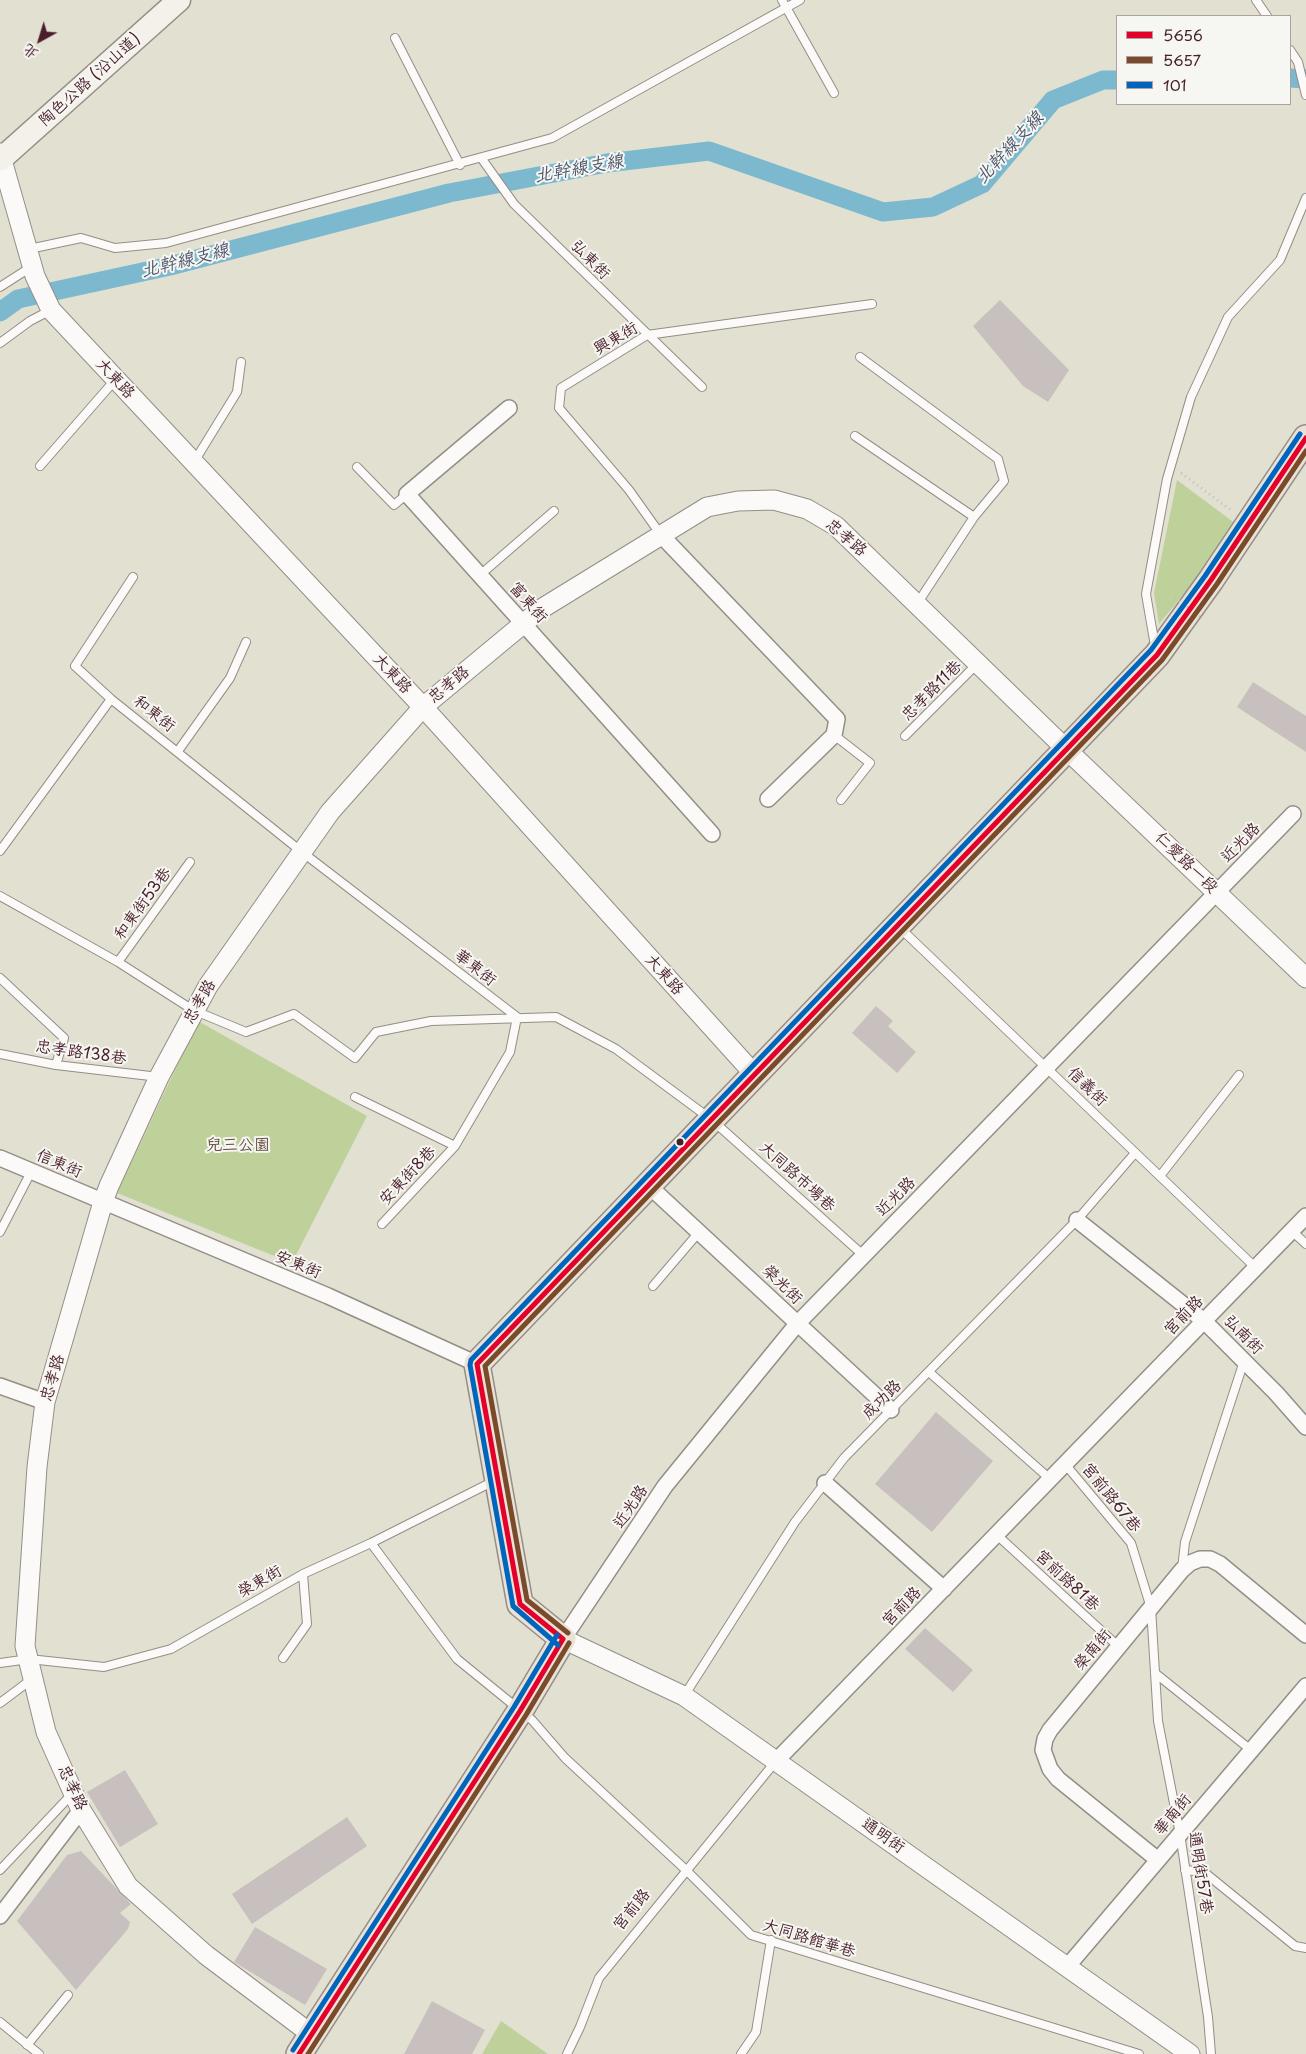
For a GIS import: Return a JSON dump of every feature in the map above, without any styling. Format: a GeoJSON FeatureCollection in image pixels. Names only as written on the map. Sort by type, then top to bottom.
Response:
{"type":"FeatureCollection","features":[{"type":"Feature","properties":{"kind":"main road","name":"陶色公路 (沿山道)"},"geometry":{"type":"LineString","coordinates":[[1,157],[179,0]]}},
{"type":"Feature","properties":{"kind":"main road"},"geometry":{"type":"LineString","coordinates":[[305,2044],[520,1711],[563,1639],[520,1604],[496,1480],[477,1364],[1157,655],[1306,438]]}},
{"type":"Feature","properties":{"kind":"street"},"geometry":{"type":"LineString","coordinates":[[1,157],[31,258],[48,305]]}},
{"type":"Feature","properties":{"kind":"street","name":"大東路"},"geometry":{"type":"LineString","coordinates":[[48,305],[115,380],[423,708],[755,1075]]}},
{"type":"Feature","properties":{"kind":"street"},"geometry":{"type":"LineString","coordinates":[[408,494],[509,408]]}},
{"type":"Feature","properties":{"kind":"street","name":"富東街"},"geometry":{"type":"LineString","coordinates":[[408,494],[712,834]]}},
{"type":"Feature","properties":{"kind":"street","name":"忠孝路"},"geometry":{"type":"LineString","coordinates":[[305,2044],[128,1886],[81,1810],[46,1732],[25,1646],[37,1467],[45,1402],[109,1186],[159,1077],[193,1010],[330,812],[423,708],[541,609],[707,507],[738,501],[774,500],[807,509],[836,526],[1066,749]]}},
{"type":"Feature","properties":{"kind":"street"},"geometry":{"type":"LineString","coordinates":[[661,536],[837,719],[834,735],[768,799]]}},
{"type":"Feature","properties":{"kind":"street","name":"仁愛路一段"},"geometry":{"type":"LineString","coordinates":[[1066,749],[1306,978]]}},
{"type":"Feature","properties":{"kind":"street","name":"近光路"},"geometry":{"type":"LineString","coordinates":[[563,1639],[666,1486],[797,1324],[1293,814]]}},
{"type":"Feature","properties":{"kind":"street","name":"信東街"},"geometry":{"type":"LineString","coordinates":[[0,1158],[104,1202]]}},
{"type":"Feature","properties":{"kind":"street","name":"榮光街"},"geometry":{"type":"LineString","coordinates":[[648,1185],[700,1231],[797,1324],[891,1410]]}},
{"type":"Feature","properties":{"kind":"street","name":"安東街"},"geometry":{"type":"LineString","coordinates":[[104,1202],[328,1296],[477,1364]]}},
{"type":"Feature","properties":{"kind":"street","name":"宮前路"},"geometry":{"type":"LineString","coordinates":[[777,1760],[1306,1216]]}},
{"type":"Feature","properties":{"kind":"street","name":"弘南街"},"geometry":{"type":"LineString","coordinates":[[1077,1220],[1204,1322],[1244,1361],[1306,1427]]}},
{"type":"Feature","properties":{"kind":"street"},"geometry":{"type":"LineString","coordinates":[[0,1386],[45,1402]]}},
{"type":"Feature","properties":{"kind":"street"},"geometry":{"type":"LineString","coordinates":[[825,1483],[944,1589]]}},
{"type":"Feature","properties":{"kind":"street","name":"榮南街"},"geometry":{"type":"LineString","coordinates":[[1158,1860],[1058,1779],[1050,1769],[1043,1750],[1045,1739],[1050,1730],[1182,1570],[1190,1563],[1200,1559],[1210,1559],[1220,1564],[1306,1635]]}},
{"type":"Feature","properties":{"kind":"street","name":"通明街"},"geometry":{"type":"LineString","coordinates":[[563,1639],[684,1696],[1190,2054]]}},
{"type":"Feature","properties":{"kind":"street","name":"華南街"},"geometry":{"type":"LineString","coordinates":[[1067,1967],[1306,1686]]}},
{"type":"Feature","properties":{"kind":"street"},"geometry":{"type":"LineString","coordinates":[[0,1916],[81,1810]]}},
{"type":"Feature","properties":{"kind":"lane"},"geometry":{"type":"LineString","coordinates":[[0,287],[31,258],[81,238],[115,248],[166,243],[460,165],[552,138],[784,4],[800,0]]}},
{"type":"Feature","properties":{"kind":"lane"},"geometry":{"type":"LineString","coordinates":[[1256,0],[1266,15]]}},
{"type":"Feature","properties":{"kind":"lane"},"geometry":{"type":"LineString","coordinates":[[784,4],[834,93]]}},
{"type":"Feature","properties":{"kind":"lane"},"geometry":{"type":"LineString","coordinates":[[395,38],[460,165]]}},
{"type":"Feature","properties":{"kind":"lane"},"geometry":{"type":"LineString","coordinates":[[1291,52],[1298,62],[1306,95]]}},
{"type":"Feature","properties":{"kind":"lane","name":"弘東街"},"geometry":{"type":"LineString","coordinates":[[482,159],[514,204],[702,387]]}},
{"type":"Feature","properties":{"kind":"lane"},"geometry":{"type":"LineString","coordinates":[[1157,655],[1146,594],[1171,465],[1191,397],[1228,318],[1280,260],[1306,198]]}},
{"type":"Feature","properties":{"kind":"lane","name":"興東街"},"geometry":{"type":"LineString","coordinates":[[661,536],[629,490],[559,408],[561,388],[647,335],[872,304]]}},
{"type":"Feature","properties":{"kind":"lane"},"geometry":{"type":"LineString","coordinates":[[0,343],[48,305]]}},
{"type":"Feature","properties":{"kind":"lane"},"geometry":{"type":"LineString","coordinates":[[860,357],[998,459],[1004,481],[974,518],[917,604]]}},
{"type":"Feature","properties":{"kind":"lane"},"geometry":{"type":"LineString","coordinates":[[194,462],[237,392],[241,362]]}},
{"type":"Feature","properties":{"kind":"lane"},"geometry":{"type":"LineString","coordinates":[[40,466],[115,380]]}},
{"type":"Feature","properties":{"kind":"lane"},"geometry":{"type":"LineString","coordinates":[[855,436],[974,518]]}},
{"type":"Feature","properties":{"kind":"lane"},"geometry":{"type":"LineString","coordinates":[[357,467],[394,505],[408,494]]}},
{"type":"Feature","properties":{"kind":"lane"},"geometry":{"type":"LineString","coordinates":[[480,575],[554,511]]}},
{"type":"Feature","properties":{"kind":"lane"},"geometry":{"type":"LineString","coordinates":[[111,699],[74,666],[133,577]]}},
{"type":"Feature","properties":{"kind":"lane"},"geometry":{"type":"LineString","coordinates":[[178,751],[230,678],[246,642]]}},
{"type":"Feature","properties":{"kind":"lane","name":"忠孝路11巷"},"geometry":{"type":"LineString","coordinates":[[905,736],[977,664]]}},
{"type":"Feature","properties":{"kind":"lane","name":"和東街"},"geometry":{"type":"LineString","coordinates":[[0,851],[111,699],[302,852]]}},
{"type":"Feature","properties":{"kind":"lane"},"geometry":{"type":"LineString","coordinates":[[834,735],[870,763],[841,800]]}},
{"type":"Feature","properties":{"kind":"lane","name":"華東街"},"geometry":{"type":"LineString","coordinates":[[302,852],[517,1017]]}},
{"type":"Feature","properties":{"kind":"lane","name":"和東街53巷"},"geometry":{"type":"LineString","coordinates":[[118,962],[190,862]]}},
{"type":"Feature","properties":{"kind":"lane"},"geometry":{"type":"LineString","coordinates":[[0,896],[118,962],[193,1010]]}},
{"type":"Feature","properties":{"kind":"lane","name":"信義街"},"geometry":{"type":"LineString","coordinates":[[898,927],[1256,1268]]}},
{"type":"Feature","properties":{"kind":"lane"},"geometry":{"type":"LineString","coordinates":[[0,978],[64,1038],[56,1065]]}},
{"type":"Feature","properties":{"kind":"lane","name":"大同路市場巷"},"geometry":{"type":"LineString","coordinates":[[193,1010],[246,1032],[294,1014],[355,1058],[376,1032],[431,1021],[556,1017],[616,1049],[712,1120],[863,1255]]}},
{"type":"Feature","properties":{"kind":"lane"},"geometry":{"type":"LineString","coordinates":[[354,1096],[455,1146],[510,1052],[517,1017]]}},
{"type":"Feature","properties":{"kind":"lane","name":"忠孝路138巷"},"geometry":{"type":"LineString","coordinates":[[0,1054],[56,1065],[159,1077]]}},
{"type":"Feature","properties":{"kind":"lane"},"geometry":{"type":"LineString","coordinates":[[1160,1176],[1239,1075]]}},
{"type":"Feature","properties":{"kind":"lane","name":"安東街8巷"},"geometry":{"type":"LineString","coordinates":[[382,1224],[455,1146]]}},
{"type":"Feature","properties":{"kind":"lane","name":"成功路"},"geometry":{"type":"LineString","coordinates":[[684,1696],[795,1522],[844,1458],[1077,1220],[1135,1153]]}},
{"type":"Feature","properties":{"kind":"lane"},"geometry":{"type":"LineString","coordinates":[[0,1232],[31,1172]]}},
{"type":"Feature","properties":{"kind":"lane"},"geometry":{"type":"LineString","coordinates":[[652,1286],[700,1231]]}},
{"type":"Feature","properties":{"kind":"lane"},"geometry":{"type":"LineString","coordinates":[[1292,1231],[1306,1244]]}},
{"type":"Feature","properties":{"kind":"lane"},"geometry":{"type":"LineString","coordinates":[[1182,1570],[1185,1542],[1244,1361]]}},
{"type":"Feature","properties":{"kind":"lane"},"geometry":{"type":"LineString","coordinates":[[929,1372],[1050,1479]]}},
{"type":"Feature","properties":{"kind":"lane","name":"宮前路67巷"},"geometry":{"type":"LineString","coordinates":[[1066,1464],[1132,1543],[1151,1608]]}},
{"type":"Feature","properties":{"kind":"lane","name":"榮東街"},"geometry":{"type":"LineString","coordinates":[[0,1663],[28,1659],[104,1667],[171,1649],[303,1574],[371,1543],[496,1480]]}},
{"type":"Feature","properties":{"kind":"lane","name":"宮前路81巷"},"geometry":{"type":"LineString","coordinates":[[996,1535],[1119,1647]]}},
{"type":"Feature","properties":{"kind":"lane","name":"大同路館華巷"},"geometry":{"type":"LineString","coordinates":[[371,1543],[457,1660],[532,1720],[565,1758],[686,1870],[750,1935],[771,1940],[950,1998],[1139,2054]]}},
{"type":"Feature","properties":{"kind":"lane"},"geometry":{"type":"LineString","coordinates":[[283,1658],[307,1624],[303,1574]]}},
{"type":"Feature","properties":{"kind":"lane","name":"通明街57巷"},"geometry":{"type":"LineString","coordinates":[[1151,1608],[1158,1721],[1180,1834],[1208,2018],[1211,2054]]}},
{"type":"Feature","properties":{"kind":"lane"},"geometry":{"type":"LineString","coordinates":[[1155,1673],[1252,1750]]}},
{"type":"Feature","properties":{"kind":"lane"},"geometry":{"type":"LineString","coordinates":[[0,1704],[33,1678]]}},
{"type":"Feature","properties":{"kind":"lane","name":"宮前路"},"geometry":{"type":"LineString","coordinates":[[567,2054],[580,2027],[599,1978],[777,1760]]}},
{"type":"Feature","properties":{"kind":"lane"},"geometry":{"type":"LineString","coordinates":[[0,1870],[73,1792]]}},
{"type":"Feature","properties":{"kind":"lane"},"geometry":{"type":"LineString","coordinates":[[1185,1870],[1204,1872],[1291,1942],[1306,1948]]}},
{"type":"Feature","properties":{"kind":"lane"},"geometry":{"type":"LineString","coordinates":[[741,2054],[756,2032],[771,1940]]}},
{"type":"Feature","properties":{"kind":"lane"},"geometry":{"type":"LineString","coordinates":[[27,2045],[68,1995]]}},
{"type":"Feature","properties":{"kind":"lane"},"geometry":{"type":"LineString","coordinates":[[0,2022],[39,2054]]}},
{"type":"Feature","properties":{"kind":"path"},"geometry":{"type":"LineString","coordinates":[[1171,465],[1248,524]]}},
{"type":"Feature","properties":{"kind":"path"},"geometry":{"type":"LineString","coordinates":[[1175,598],[1202,618]]}},
{"type":"Feature","properties":{"kind":"green space"},"geometry":{"type":"Polygon","coordinates":[[[1177,480],[1236,524],[1212,560],[1159,624],[1154,593],[1177,480]]]}},
{"type":"Feature","properties":{"kind":"green space","name":"兒三公園"},"geometry":{"type":"Polygon","coordinates":[[[198,1021],[367,1116],[292,1263],[117,1193],[198,1021]]]}},
{"type":"Feature","properties":{"kind":"green space"},"geometry":{"type":"Polygon","coordinates":[[[501,2021],[548,2054],[482,2054],[501,2021]]]}},
{"type":"Feature","properties":{"kind":"building"},"geometry":{"type":"Polygon","coordinates":[[[1000,300],[1069,370],[1048,402],[1023,386],[973,326],[1000,300]]]}},
{"type":"Feature","properties":{"kind":"building"},"geometry":{"type":"Polygon","coordinates":[[[1253,682],[1306,716],[1306,752],[1237,707],[1253,682]]]}},
{"type":"Feature","properties":{"kind":"building"},"geometry":{"type":"Polygon","coordinates":[[[876,1006],[893,1021],[888,1026],[916,1052],[897,1073],[852,1033],[876,1006]]]}},
{"type":"Feature","properties":{"kind":"building"},"geometry":{"type":"Polygon","coordinates":[[[936,1412],[993,1461],[932,1532],[875,1484],[936,1412]]]}},
{"type":"Feature","properties":{"kind":"building"},"geometry":{"type":"Polygon","coordinates":[[[925,1628],[973,1670],[953,1692],[905,1649],[925,1628]]]}},
{"type":"Feature","properties":{"kind":"building"},"geometry":{"type":"Polygon","coordinates":[[[125,1770],[158,1824],[120,1847],[87,1792],[125,1770]]]}},
{"type":"Feature","properties":{"kind":"building"},"geometry":{"type":"Polygon","coordinates":[[[347,1817],[367,1846],[252,1924],[232,1894],[347,1817]]]}},
{"type":"Feature","properties":{"kind":"building"},"geometry":{"type":"Polygon","coordinates":[[[81,1851],[131,1904],[120,1913],[130,1922],[128,1929],[76,1990],[17,1921],[67,1855],[81,1851]]]}},
{"type":"Feature","properties":{"kind":"building"},"geometry":{"type":"Polygon","coordinates":[[[255,1927],[327,1969],[305,2005],[234,1962],[255,1927]]]}},
{"type":"Feature","properties":{"kind":"building"},"geometry":{"type":"Polygon","coordinates":[[[432,2001],[485,2030],[472,2054],[404,2054],[432,2001]]]}},
{"type":"Feature","properties":{"kind":"waterway","name":"北幹線支線"},"geometry":{"type":"LineString","coordinates":[[1291,78],[1306,79]]}},
{"type":"Feature","properties":{"kind":"waterway","name":"北幹線支線"},"geometry":{"type":"LineString","coordinates":[[0,312],[18,299],[170,266],[449,193],[607,163],[709,151],[883,212],[933,207],[982,184],[1053,100],[1103,80],[1116,80]]}},
{"type":"Feature","properties":{"kind":"transit line","name":"101"},"geometry":{"type":"LineString","coordinates":[[558,1645],[513,1606],[470,1365],[471,1360],[1151,650],[1205,576],[1300,434]]}},
{"type":"Feature","properties":{"kind":"transit line","name":"5656"},"geometry":{"type":"LineString","coordinates":[[563,1639],[520,1604],[477,1364],[1157,655],[1211,580],[1306,438]]}},
{"type":"Feature","properties":{"kind":"transit line","name":"5657"},"geometry":{"type":"LineString","coordinates":[[568,1633],[527,1600],[485,1366],[1162,660],[1217,584],[1306,451]]}},
{"type":"Feature","properties":{"kind":"transit line","name":"101"},"geometry":{"type":"LineString","coordinates":[[293,2050],[514,1707],[557,1635]]}},
{"type":"Feature","properties":{"kind":"transit line","name":"5656"},"geometry":{"type":"LineString","coordinates":[[299,2054],[520,1711],[563,1639]]}},
{"type":"Feature","properties":{"kind":"transit line","name":"5657"},"geometry":{"type":"LineString","coordinates":[[308,2054],[526,1715],[569,1643]]}}]}
